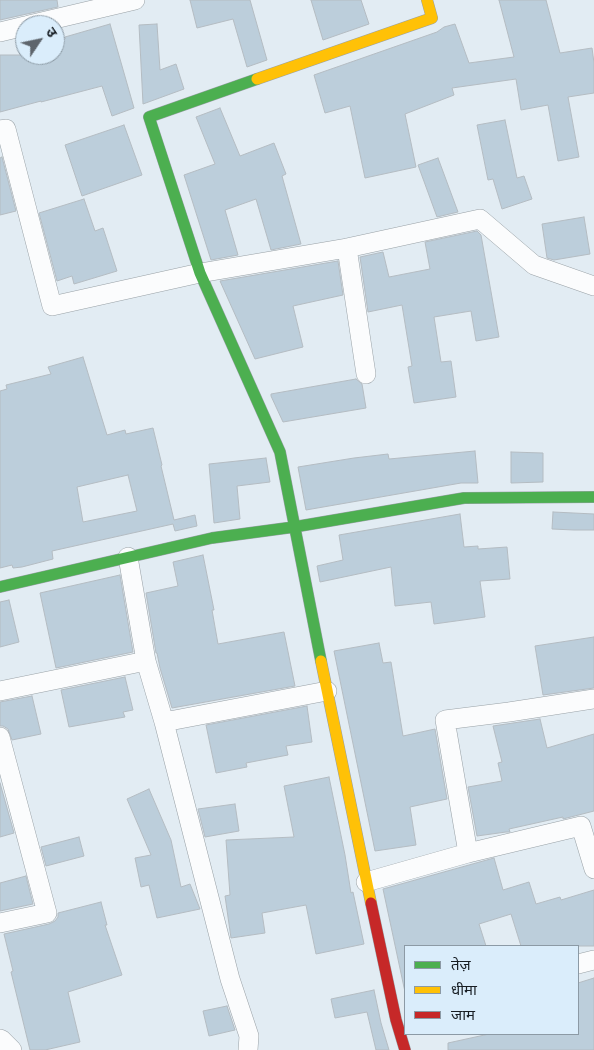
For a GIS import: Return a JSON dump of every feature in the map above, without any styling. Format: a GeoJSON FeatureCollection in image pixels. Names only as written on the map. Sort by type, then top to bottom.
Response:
{"type":"FeatureCollection","features":[{"type":"Feature","properties":{"kind":"street"},"geometry":{"type":"LineString","coordinates":[[65,16],[134,0]]}},
{"type":"Feature","properties":{"kind":"street"},"geometry":{"type":"LineString","coordinates":[[405,1050],[400,1018],[366,882],[326,691],[280,452],[200,273],[149,117],[432,18],[427,0]]}},
{"type":"Feature","properties":{"kind":"street"},"geometry":{"type":"LineString","coordinates":[[0,32],[15,28]]}},
{"type":"Feature","properties":{"kind":"street"},"geometry":{"type":"LineString","coordinates":[[0,130],[6,129],[52,306],[200,273],[347,248],[480,219],[534,265],[594,286]]}},
{"type":"Feature","properties":{"kind":"street"},"geometry":{"type":"LineString","coordinates":[[347,248],[366,374]]}},
{"type":"Feature","properties":{"kind":"street"},"geometry":{"type":"LineString","coordinates":[[0,587],[212,538],[294,527],[464,498],[594,497]]}},
{"type":"Feature","properties":{"kind":"street"},"geometry":{"type":"LineString","coordinates":[[128,557],[146,661],[164,722],[230,980],[250,1036],[248,1050]]}},
{"type":"Feature","properties":{"kind":"street"},"geometry":{"type":"LineString","coordinates":[[0,691],[146,661]]}},
{"type":"Feature","properties":{"kind":"street"},"geometry":{"type":"LineString","coordinates":[[164,722],[326,691]]}},
{"type":"Feature","properties":{"kind":"street"},"geometry":{"type":"LineString","coordinates":[[468,853],[445,720],[594,699]]}},
{"type":"Feature","properties":{"kind":"street"},"geometry":{"type":"LineString","coordinates":[[0,737],[47,913],[0,923]]}},
{"type":"Feature","properties":{"kind":"street"},"geometry":{"type":"LineString","coordinates":[[366,882],[468,853],[581,826],[594,869]]}},
{"type":"Feature","properties":{"kind":"street"},"geometry":{"type":"LineString","coordinates":[[579,964],[594,960]]}},
{"type":"Feature","properties":{"kind":"street"},"geometry":{"type":"LineString","coordinates":[[0,1039],[12,1050]]}},
{"type":"Feature","properties":{"kind":"building"},"geometry":{"type":"Polygon","coordinates":[[[0,0],[57,0],[58,7],[15,15],[15,17],[0,20],[0,0]]]}},
{"type":"Feature","properties":{"kind":"building"},"geometry":{"type":"Polygon","coordinates":[[[190,0],[250,0],[267,60],[247,67],[233,19],[197,28],[190,0]]]}},
{"type":"Feature","properties":{"kind":"building"},"geometry":{"type":"Polygon","coordinates":[[[311,0],[361,0],[369,24],[323,40],[311,0]]]}},
{"type":"Feature","properties":{"kind":"building"},"geometry":{"type":"Polygon","coordinates":[[[499,0],[546,0],[560,53],[592,48],[594,93],[568,97],[579,157],[558,161],[548,105],[521,110],[516,79],[452,88],[454,95],[405,114],[416,167],[365,178],[350,106],[325,113],[314,75],[455,24],[469,63],[514,57],[499,0]]]}},
{"type":"Feature","properties":{"kind":"building"},"geometry":{"type":"Polygon","coordinates":[[[110,24],[134,108],[112,116],[102,86],[0,112],[0,55],[15,55],[15,65],[65,65],[65,37],[110,24]]]}},
{"type":"Feature","properties":{"kind":"building"},"geometry":{"type":"Polygon","coordinates":[[[157,24],[160,70],[176,64],[184,89],[143,104],[139,25],[157,24]]]}},
{"type":"Feature","properties":{"kind":"building"},"geometry":{"type":"Polygon","coordinates":[[[220,108],[240,156],[274,143],[286,174],[282,176],[301,244],[271,250],[256,199],[225,210],[238,255],[211,260],[184,175],[215,164],[196,117],[220,108]]]}},
{"type":"Feature","properties":{"kind":"building"},"geometry":{"type":"Polygon","coordinates":[[[505,120],[517,178],[524,176],[532,199],[502,209],[493,179],[488,180],[477,125],[505,120]]]}},
{"type":"Feature","properties":{"kind":"building"},"geometry":{"type":"Polygon","coordinates":[[[124,125],[142,175],[82,196],[65,145],[124,125]]]}},
{"type":"Feature","properties":{"kind":"building"},"geometry":{"type":"Polygon","coordinates":[[[2,157],[16,211],[0,215],[0,158],[2,157]]]}},
{"type":"Feature","properties":{"kind":"building"},"geometry":{"type":"Polygon","coordinates":[[[438,158],[458,212],[437,217],[418,165],[438,158]]]}},
{"type":"Feature","properties":{"kind":"building"},"geometry":{"type":"Polygon","coordinates":[[[84,199],[95,231],[103,228],[117,271],[74,284],[72,276],[57,281],[39,213],[84,199]]]}},
{"type":"Feature","properties":{"kind":"building"},"geometry":{"type":"Polygon","coordinates":[[[584,217],[590,254],[554,260],[547,258],[542,224],[584,217]]]}},
{"type":"Feature","properties":{"kind":"building"},"geometry":{"type":"Polygon","coordinates":[[[477,231],[481,235],[499,337],[476,341],[471,311],[434,317],[441,362],[451,361],[456,397],[414,403],[408,367],[412,366],[402,305],[368,312],[360,257],[383,252],[389,277],[430,269],[425,242],[477,231]]]}},
{"type":"Feature","properties":{"kind":"building"},"geometry":{"type":"Polygon","coordinates":[[[338,261],[343,295],[293,306],[303,347],[255,359],[220,281],[338,261]]]}},
{"type":"Feature","properties":{"kind":"building"},"geometry":{"type":"Polygon","coordinates":[[[83,357],[107,435],[125,430],[126,434],[153,428],[174,520],[195,515],[197,526],[175,531],[173,524],[52,551],[53,559],[22,567],[13,568],[12,565],[0,568],[0,391],[7,389],[6,385],[51,374],[48,367],[83,357]],[[128,475],[77,487],[83,522],[137,511],[128,475]]]}},
{"type":"Feature","properties":{"kind":"building"},"geometry":{"type":"Polygon","coordinates":[[[356,379],[362,384],[366,408],[283,422],[271,396],[271,394],[356,379]]]}},
{"type":"Feature","properties":{"kind":"building"},"geometry":{"type":"Polygon","coordinates":[[[475,451],[478,483],[461,483],[306,510],[298,467],[388,454],[389,459],[475,451]]]}},
{"type":"Feature","properties":{"kind":"building"},"geometry":{"type":"Polygon","coordinates":[[[511,452],[543,453],[543,482],[511,483],[511,452]]]}},
{"type":"Feature","properties":{"kind":"building"},"geometry":{"type":"Polygon","coordinates":[[[266,458],[270,482],[237,486],[240,519],[214,523],[209,464],[266,458]]]}},
{"type":"Feature","properties":{"kind":"building"},"geometry":{"type":"Polygon","coordinates":[[[553,512],[594,514],[594,530],[552,529],[553,512]]]}},
{"type":"Feature","properties":{"kind":"building"},"geometry":{"type":"Polygon","coordinates":[[[460,514],[464,547],[478,546],[478,549],[507,547],[510,579],[480,581],[485,617],[434,624],[431,602],[395,606],[391,567],[320,582],[317,566],[343,560],[339,535],[460,514]]]}},
{"type":"Feature","properties":{"kind":"building"},"geometry":{"type":"Polygon","coordinates":[[[203,555],[214,610],[212,610],[218,644],[284,632],[295,686],[172,708],[156,653],[146,593],[178,586],[173,562],[203,555]]]}},
{"type":"Feature","properties":{"kind":"building"},"geometry":{"type":"Polygon","coordinates":[[[120,575],[133,652],[56,668],[40,593],[120,575]]]}},
{"type":"Feature","properties":{"kind":"building"},"geometry":{"type":"Polygon","coordinates":[[[9,600],[19,642],[0,647],[0,602],[9,600]]]}},
{"type":"Feature","properties":{"kind":"building"},"geometry":{"type":"Polygon","coordinates":[[[594,637],[594,688],[543,695],[535,646],[594,637]]]}},
{"type":"Feature","properties":{"kind":"building"},"geometry":{"type":"Polygon","coordinates":[[[379,643],[383,663],[391,662],[403,736],[435,729],[447,799],[410,807],[416,845],[375,851],[334,651],[379,643]]]}},
{"type":"Feature","properties":{"kind":"building"},"geometry":{"type":"Polygon","coordinates":[[[125,677],[133,710],[123,712],[125,717],[69,727],[61,690],[125,677]]]}},
{"type":"Feature","properties":{"kind":"building"},"geometry":{"type":"Polygon","coordinates":[[[32,696],[41,734],[12,740],[8,729],[0,726],[0,702],[32,696]]]}},
{"type":"Feature","properties":{"kind":"building"},"geometry":{"type":"Polygon","coordinates":[[[307,706],[312,742],[286,746],[288,755],[246,763],[247,767],[216,773],[206,725],[307,706]]]}},
{"type":"Feature","properties":{"kind":"building"},"geometry":{"type":"Polygon","coordinates":[[[540,719],[547,748],[594,734],[594,811],[509,829],[510,832],[477,836],[468,787],[502,781],[498,763],[502,762],[493,726],[540,719]]]}},
{"type":"Feature","properties":{"kind":"building"},"geometry":{"type":"Polygon","coordinates":[[[329,777],[351,893],[353,892],[364,944],[316,954],[306,905],[262,913],[265,933],[231,938],[225,896],[230,895],[226,840],[294,837],[284,786],[329,777]]]}},
{"type":"Feature","properties":{"kind":"building"},"geometry":{"type":"Polygon","coordinates":[[[0,783],[14,833],[0,837],[0,783]]]}},
{"type":"Feature","properties":{"kind":"building"},"geometry":{"type":"Polygon","coordinates":[[[149,789],[171,840],[181,887],[190,884],[200,909],[157,918],[149,885],[141,887],[135,858],[151,855],[127,799],[149,789]]]}},
{"type":"Feature","properties":{"kind":"building"},"geometry":{"type":"Polygon","coordinates":[[[235,804],[239,831],[205,837],[198,809],[235,804]]]}},
{"type":"Feature","properties":{"kind":"building"},"geometry":{"type":"Polygon","coordinates":[[[79,837],[84,856],[46,866],[41,847],[79,837]]]}},
{"type":"Feature","properties":{"kind":"building"},"geometry":{"type":"Polygon","coordinates":[[[494,858],[503,890],[529,882],[536,904],[560,897],[561,900],[594,890],[594,946],[521,945],[511,914],[479,924],[486,945],[404,945],[404,987],[383,889],[494,858]]]}},
{"type":"Feature","properties":{"kind":"building"},"geometry":{"type":"Polygon","coordinates":[[[26,876],[33,904],[0,911],[0,883],[26,876]]]}},
{"type":"Feature","properties":{"kind":"building"},"geometry":{"type":"Polygon","coordinates":[[[101,902],[107,925],[105,925],[122,975],[68,992],[80,1042],[45,1050],[30,1050],[4,934],[49,924],[55,921],[58,913],[101,902]]]}},
{"type":"Feature","properties":{"kind":"building"},"geometry":{"type":"Polygon","coordinates":[[[594,978],[594,1050],[448,1050],[448,1043],[484,1035],[579,1035],[579,983],[594,978]]]}},
{"type":"Feature","properties":{"kind":"building"},"geometry":{"type":"Polygon","coordinates":[[[374,990],[389,1050],[376,1050],[367,1012],[335,1018],[331,999],[374,990]]]}},
{"type":"Feature","properties":{"kind":"building"},"geometry":{"type":"Polygon","coordinates":[[[227,1006],[235,1030],[209,1036],[203,1011],[227,1006]]]}},
{"type":"Feature","properties":{"kind":"traffic: fast"},"geometry":{"type":"LineString","coordinates":[[257,79],[149,117],[200,273],[280,452],[321,661]]}},
{"type":"Feature","properties":{"kind":"traffic: fast"},"geometry":{"type":"LineString","coordinates":[[0,587],[212,538],[294,527],[464,498],[594,497]]}},
{"type":"Feature","properties":{"kind":"traffic: slow"},"geometry":{"type":"LineString","coordinates":[[257,79],[432,18],[427,0]]}},
{"type":"Feature","properties":{"kind":"traffic: slow"},"geometry":{"type":"LineString","coordinates":[[321,661],[371,903]]}},
{"type":"Feature","properties":{"kind":"traffic: jam"},"geometry":{"type":"LineString","coordinates":[[371,903],[396,1020],[405,1050]]}}]}
